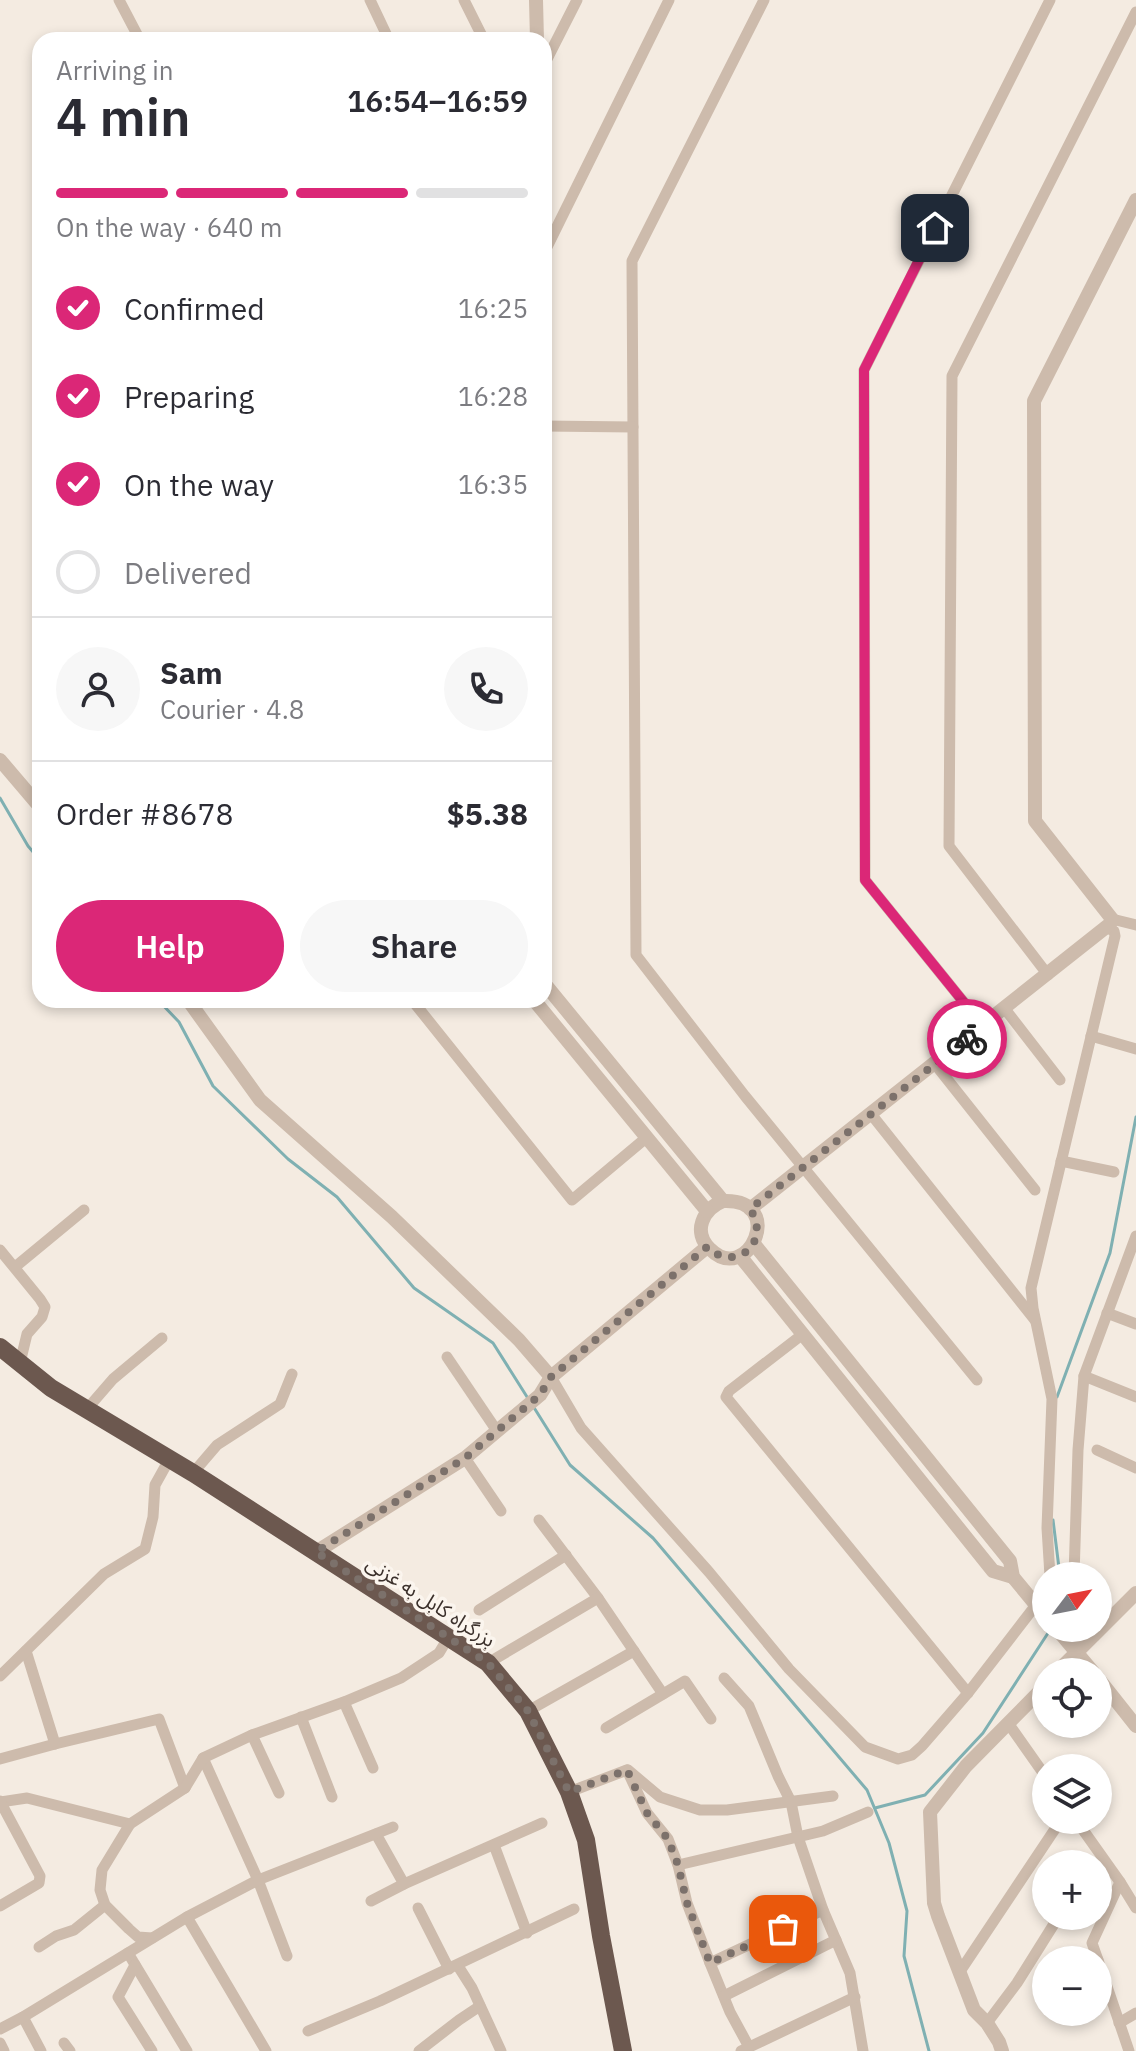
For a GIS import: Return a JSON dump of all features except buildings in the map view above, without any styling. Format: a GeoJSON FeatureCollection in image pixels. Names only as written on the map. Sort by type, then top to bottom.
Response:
{"type":"FeatureCollection","features":[{"type":"Feature","properties":{"kind":"highway","name":"بزرگراه کابل به غزنی"},"geometry":{"type":"LineString","coordinates":[[0,1347],[51,1388],[170,1458],[488,1663],[528,1711],[569,1792],[586,1840],[623,2051]]}},
{"type":"Feature","properties":{"kind":"street"},"geometry":{"type":"LineString","coordinates":[[119,0],[136,32]]}},
{"type":"Feature","properties":{"kind":"street"},"geometry":{"type":"LineString","coordinates":[[370,0],[385,32]]}},
{"type":"Feature","properties":{"kind":"street"},"geometry":{"type":"LineString","coordinates":[[464,0],[480,32]]}},
{"type":"Feature","properties":{"kind":"street"},"geometry":{"type":"LineString","coordinates":[[536,0],[537,32]]}},
{"type":"Feature","properties":{"kind":"street"},"geometry":{"type":"LineString","coordinates":[[552,49],[577,0]]}},
{"type":"Feature","properties":{"kind":"street"},"geometry":{"type":"LineString","coordinates":[[552,237],[669,0]]}},
{"type":"Feature","properties":{"kind":"street"},"geometry":{"type":"LineString","coordinates":[[764,0],[632,261],[636,955],[745,1096],[977,1380]]}},
{"type":"Feature","properties":{"kind":"street"},"geometry":{"type":"LineString","coordinates":[[983,1026],[865,880],[864,370],[1050,0]]}},
{"type":"Feature","properties":{"kind":"street"},"geometry":{"type":"LineString","coordinates":[[1048,975],[949,846],[952,376],[1136,12]]}},
{"type":"Feature","properties":{"kind":"street"},"geometry":{"type":"LineString","coordinates":[[1049,1562],[1047,1528],[1052,1399],[1031,1288],[1115,936],[1110,924],[1035,821],[1034,401],[1136,200]]}},
{"type":"Feature","properties":{"kind":"street"},"geometry":{"type":"LineString","coordinates":[[552,426],[633,427]]}},
{"type":"Feature","properties":{"kind":"street"},"geometry":{"type":"LineString","coordinates":[[0,760],[32,798]]}},
{"type":"Feature","properties":{"kind":"street"},"geometry":{"type":"LineString","coordinates":[[750,1209],[1110,924],[1136,925]]}},
{"type":"Feature","properties":{"kind":"street"},"geometry":{"type":"LineString","coordinates":[[552,993],[723,1201]]}},
{"type":"Feature","properties":{"kind":"street"},"geometry":{"type":"LineString","coordinates":[[194,1008],[260,1100],[392,1217],[519,1340],[551,1377],[581,1428],[709,1572],[789,1669],[865,1747],[898,1759],[912,1755],[1032,1621]]}},
{"type":"Feature","properties":{"kind":"street"},"geometry":{"type":"LineString","coordinates":[[418,1008],[572,1200],[646,1138]]}},
{"type":"Feature","properties":{"kind":"street"},"geometry":{"type":"LineString","coordinates":[[540,1008],[707,1211]]}},
{"type":"Feature","properties":{"kind":"street"},"geometry":{"type":"LineString","coordinates":[[1005,1009],[1060,1080]]}},
{"type":"Feature","properties":{"kind":"street"},"geometry":{"type":"LineString","coordinates":[[1091,1036],[1136,1049]]}},
{"type":"Feature","properties":{"kind":"street"},"geometry":{"type":"LineString","coordinates":[[935,1064],[1035,1190]]}},
{"type":"Feature","properties":{"kind":"street"},"geometry":{"type":"LineString","coordinates":[[871,1114],[1036,1322]]}},
{"type":"Feature","properties":{"kind":"street"},"geometry":{"type":"LineString","coordinates":[[1061,1161],[1114,1172]]}},
{"type":"Feature","properties":{"kind":"street"},"geometry":{"type":"LineString","coordinates":[[733,1200],[750,1209],[758,1226],[754,1244],[740,1256],[731,1258],[722,1257],[707,1247],[700,1229],[702,1219],[714,1204],[733,1200]]}},
{"type":"Feature","properties":{"kind":"street"},"geometry":{"type":"LineString","coordinates":[[15,1267],[84,1210]]}},
{"type":"Feature","properties":{"kind":"street"},"geometry":{"type":"LineString","coordinates":[[1074,1562],[1084,1376],[1107,1313],[1132,1263],[1136,1236]]}},
{"type":"Feature","properties":{"kind":"street"},"geometry":{"type":"LineString","coordinates":[[754,1244],[1010,1561],[1013,1577],[1032,1600]]}},
{"type":"Feature","properties":{"kind":"street"},"geometry":{"type":"LineString","coordinates":[[316,1552],[465,1458],[540,1395],[551,1377],[707,1247]]}},
{"type":"Feature","properties":{"kind":"street"},"geometry":{"type":"LineString","coordinates":[[0,1250],[45,1307],[42,1317],[27,1334],[20,1363]]}},
{"type":"Feature","properties":{"kind":"street"},"geometry":{"type":"LineString","coordinates":[[740,1256],[993,1571],[1013,1577]]}},
{"type":"Feature","properties":{"kind":"street"},"geometry":{"type":"LineString","coordinates":[[1107,1313],[1136,1324]]}},
{"type":"Feature","properties":{"kind":"street"},"geometry":{"type":"LineString","coordinates":[[803,1334],[729,1391],[726,1397],[968,1693]]}},
{"type":"Feature","properties":{"kind":"street"},"geometry":{"type":"LineString","coordinates":[[87,1409],[113,1379],[162,1338]]}},
{"type":"Feature","properties":{"kind":"street"},"geometry":{"type":"LineString","coordinates":[[447,1357],[501,1428]]}},
{"type":"Feature","properties":{"kind":"street"},"geometry":{"type":"LineString","coordinates":[[193,1473],[217,1445],[280,1404],[292,1374]]}},
{"type":"Feature","properties":{"kind":"street"},"geometry":{"type":"LineString","coordinates":[[1084,1376],[1136,1397]]}},
{"type":"Feature","properties":{"kind":"street"},"geometry":{"type":"LineString","coordinates":[[1097,1450],[1136,1468]]}},
{"type":"Feature","properties":{"kind":"street"},"geometry":{"type":"LineString","coordinates":[[0,1676],[104,1574],[145,1549],[153,1517],[155,1485],[170,1458]]}},
{"type":"Feature","properties":{"kind":"street"},"geometry":{"type":"LineString","coordinates":[[465,1458],[501,1511]]}},
{"type":"Feature","properties":{"kind":"street"},"geometry":{"type":"LineString","coordinates":[[539,1520],[598,1598],[663,1694]]}},
{"type":"Feature","properties":{"kind":"street"},"geometry":{"type":"LineString","coordinates":[[479,1610],[566,1555]]}},
{"type":"Feature","properties":{"kind":"street"},"geometry":{"type":"LineString","coordinates":[[1070,1658],[1136,1593]]}},
{"type":"Feature","properties":{"kind":"street"},"geometry":{"type":"LineString","coordinates":[[488,1663],[598,1598]]}},
{"type":"Feature","properties":{"kind":"street"},"geometry":{"type":"LineString","coordinates":[[152,1938],[138,1937],[105,1905],[100,1890],[102,1870],[130,1824],[185,1788],[203,1758],[252,1735],[401,1678],[439,1653],[448,1638]]}},
{"type":"Feature","properties":{"kind":"street"},"geometry":{"type":"LineString","coordinates":[[1068,1642],[1082,1658]]}},
{"type":"Feature","properties":{"kind":"street"},"geometry":{"type":"LineString","coordinates":[[1076,1642],[1076,1651]]}},
{"type":"Feature","properties":{"kind":"street"},"geometry":{"type":"LineString","coordinates":[[26,1651],[55,1744]]}},
{"type":"Feature","properties":{"kind":"street"},"geometry":{"type":"LineString","coordinates":[[528,1711],[634,1651]]}},
{"type":"Feature","properties":{"kind":"street"},"geometry":{"type":"LineString","coordinates":[[724,1678],[749,1706],[791,1802],[798,1837],[823,1910],[850,1973],[863,2051]]}},
{"type":"Feature","properties":{"kind":"street"},"geometry":{"type":"LineString","coordinates":[[606,1728],[685,1681],[711,1719]]}},
{"type":"Feature","properties":{"kind":"street"},"geometry":{"type":"LineString","coordinates":[[1112,1696],[1136,1726]]}},
{"type":"Feature","properties":{"kind":"street"},"geometry":{"type":"LineString","coordinates":[[1002,2051],[987,2023],[974,2010],[934,1903],[930,1812],[966,1766],[1032,1699]]}},
{"type":"Feature","properties":{"kind":"street"},"geometry":{"type":"LineString","coordinates":[[344,1702],[373,1768]]}},
{"type":"Feature","properties":{"kind":"street"},"geometry":{"type":"LineString","coordinates":[[301,1717],[332,1797]]}},
{"type":"Feature","properties":{"kind":"street"},"geometry":{"type":"LineString","coordinates":[[0,1759],[159,1719],[185,1788]]}},
{"type":"Feature","properties":{"kind":"street"},"geometry":{"type":"LineString","coordinates":[[1008,1723],[1032,1757]]}},
{"type":"Feature","properties":{"kind":"street"},"geometry":{"type":"LineString","coordinates":[[252,1735],[279,1793]]}},
{"type":"Feature","properties":{"kind":"street"},"geometry":{"type":"LineString","coordinates":[[203,1758],[258,1880],[287,1956]]}},
{"type":"Feature","properties":{"kind":"street"},"geometry":{"type":"LineString","coordinates":[[627,1770],[660,1797],[700,1810],[727,1810],[833,1796]]}},
{"type":"Feature","properties":{"kind":"street"},"geometry":{"type":"LineString","coordinates":[[569,1792],[627,1770]]}},
{"type":"Feature","properties":{"kind":"street"},"geometry":{"type":"LineString","coordinates":[[627,1770],[647,1813],[668,1839],[687,1903],[745,2049],[855,1997]]}},
{"type":"Feature","properties":{"kind":"street"},"geometry":{"type":"LineString","coordinates":[[0,1906],[39,1883],[40,1876],[0,1802],[27,1798],[130,1824]]}},
{"type":"Feature","properties":{"kind":"street"},"geometry":{"type":"LineString","coordinates":[[678,1865],[823,1831],[868,1812]]}},
{"type":"Feature","properties":{"kind":"street"},"geometry":{"type":"LineString","coordinates":[[371,1901],[542,1823]]}},
{"type":"Feature","properties":{"kind":"street"},"geometry":{"type":"LineString","coordinates":[[1,2026],[23,2017],[187,1917],[258,1880],[393,1827]]}},
{"type":"Feature","properties":{"kind":"street"},"geometry":{"type":"LineString","coordinates":[[376,1834],[404,1884]]}},
{"type":"Feature","properties":{"kind":"street"},"geometry":{"type":"LineString","coordinates":[[959,1973],[1052,1834]]}},
{"type":"Feature","properties":{"kind":"street"},"geometry":{"type":"LineString","coordinates":[[1086,1834],[1136,1908]]}},
{"type":"Feature","properties":{"kind":"street"},"geometry":{"type":"LineString","coordinates":[[494,1845],[527,1933]]}},
{"type":"Feature","properties":{"kind":"street"},"geometry":{"type":"LineString","coordinates":[[1093,1946],[1120,1882]]}},
{"type":"Feature","properties":{"kind":"street"},"geometry":{"type":"LineString","coordinates":[[39,1947],[56,1936],[70,1933],[105,1905]]}},
{"type":"Feature","properties":{"kind":"street"},"geometry":{"type":"LineString","coordinates":[[418,1908],[454,1967],[472,1988],[501,2051]]}},
{"type":"Feature","properties":{"kind":"street"},"geometry":{"type":"LineString","coordinates":[[308,2031],[380,2001],[574,1909]]}},
{"type":"Feature","properties":{"kind":"street"},"geometry":{"type":"LineString","coordinates":[[710,1963],[823,1910]]}},
{"type":"Feature","properties":{"kind":"street"},"geometry":{"type":"LineString","coordinates":[[187,1917],[266,2051]]}},
{"type":"Feature","properties":{"kind":"street"},"geometry":{"type":"LineString","coordinates":[[987,2023],[1050,1930]]}},
{"type":"Feature","properties":{"kind":"street"},"geometry":{"type":"LineString","coordinates":[[724,1996],[836,1940]]}},
{"type":"Feature","properties":{"kind":"street"},"geometry":{"type":"LineString","coordinates":[[128,1953],[187,2051]]}},
{"type":"Feature","properties":{"kind":"street"},"geometry":{"type":"LineString","coordinates":[[135,1965],[118,1997],[152,2051]]}},
{"type":"Feature","properties":{"kind":"street"},"geometry":{"type":"LineString","coordinates":[[1112,2002],[1129,2051]]}},
{"type":"Feature","properties":{"kind":"street"},"geometry":{"type":"LineString","coordinates":[[419,2051],[480,2006]]}},
{"type":"Feature","properties":{"kind":"street"},"geometry":{"type":"LineString","coordinates":[[1119,2023],[1136,2013]]}},
{"type":"Feature","properties":{"kind":"street"},"geometry":{"type":"LineString","coordinates":[[23,2017],[41,2051]]}},
{"type":"Feature","properties":{"kind":"street"},"geometry":{"type":"LineString","coordinates":[[0,2043],[4,2051]]}},
{"type":"Feature","properties":{"kind":"waterway"},"geometry":{"type":"LineString","coordinates":[[0,798],[32,851]]}},
{"type":"Feature","properties":{"kind":"waterway"},"geometry":{"type":"LineString","coordinates":[[166,1008],[179,1022],[213,1086],[288,1159],[337,1197],[414,1288],[493,1343],[529,1400]]}},
{"type":"Feature","properties":{"kind":"waterway"},"geometry":{"type":"LineString","coordinates":[[1057,1397],[1110,1253],[1136,1117]]}},
{"type":"Feature","properties":{"kind":"waterway"},"geometry":{"type":"LineString","coordinates":[[533,1406],[570,1465],[653,1538],[867,1790],[889,1843],[907,1911],[904,1956],[929,2051]]}},
{"type":"Feature","properties":{"kind":"waterway"},"geometry":{"type":"LineString","coordinates":[[1053,1520],[1058,1562]]}},
{"type":"Feature","properties":{"kind":"waterway"},"geometry":{"type":"LineString","coordinates":[[875,1808],[925,1795],[983,1733],[1042,1642]]}},
{"type":"Feature","properties":{"kind":"way so far"},"geometry":{"type":"LineString","coordinates":[[783,1929],[710,1963],[687,1903],[668,1839],[647,1813],[627,1770],[569,1792],[528,1711],[488,1663],[316,1552],[465,1458],[540,1395],[551,1377],[707,1247],[722,1257],[731,1258],[748,1251],[754,1244],[758,1226],[750,1209],[967,1039]]}},
{"type":"Feature","properties":{"kind":"route"},"geometry":{"type":"LineString","coordinates":[[935,228],[864,370],[865,880],[983,1026],[967,1039]]}}]}
